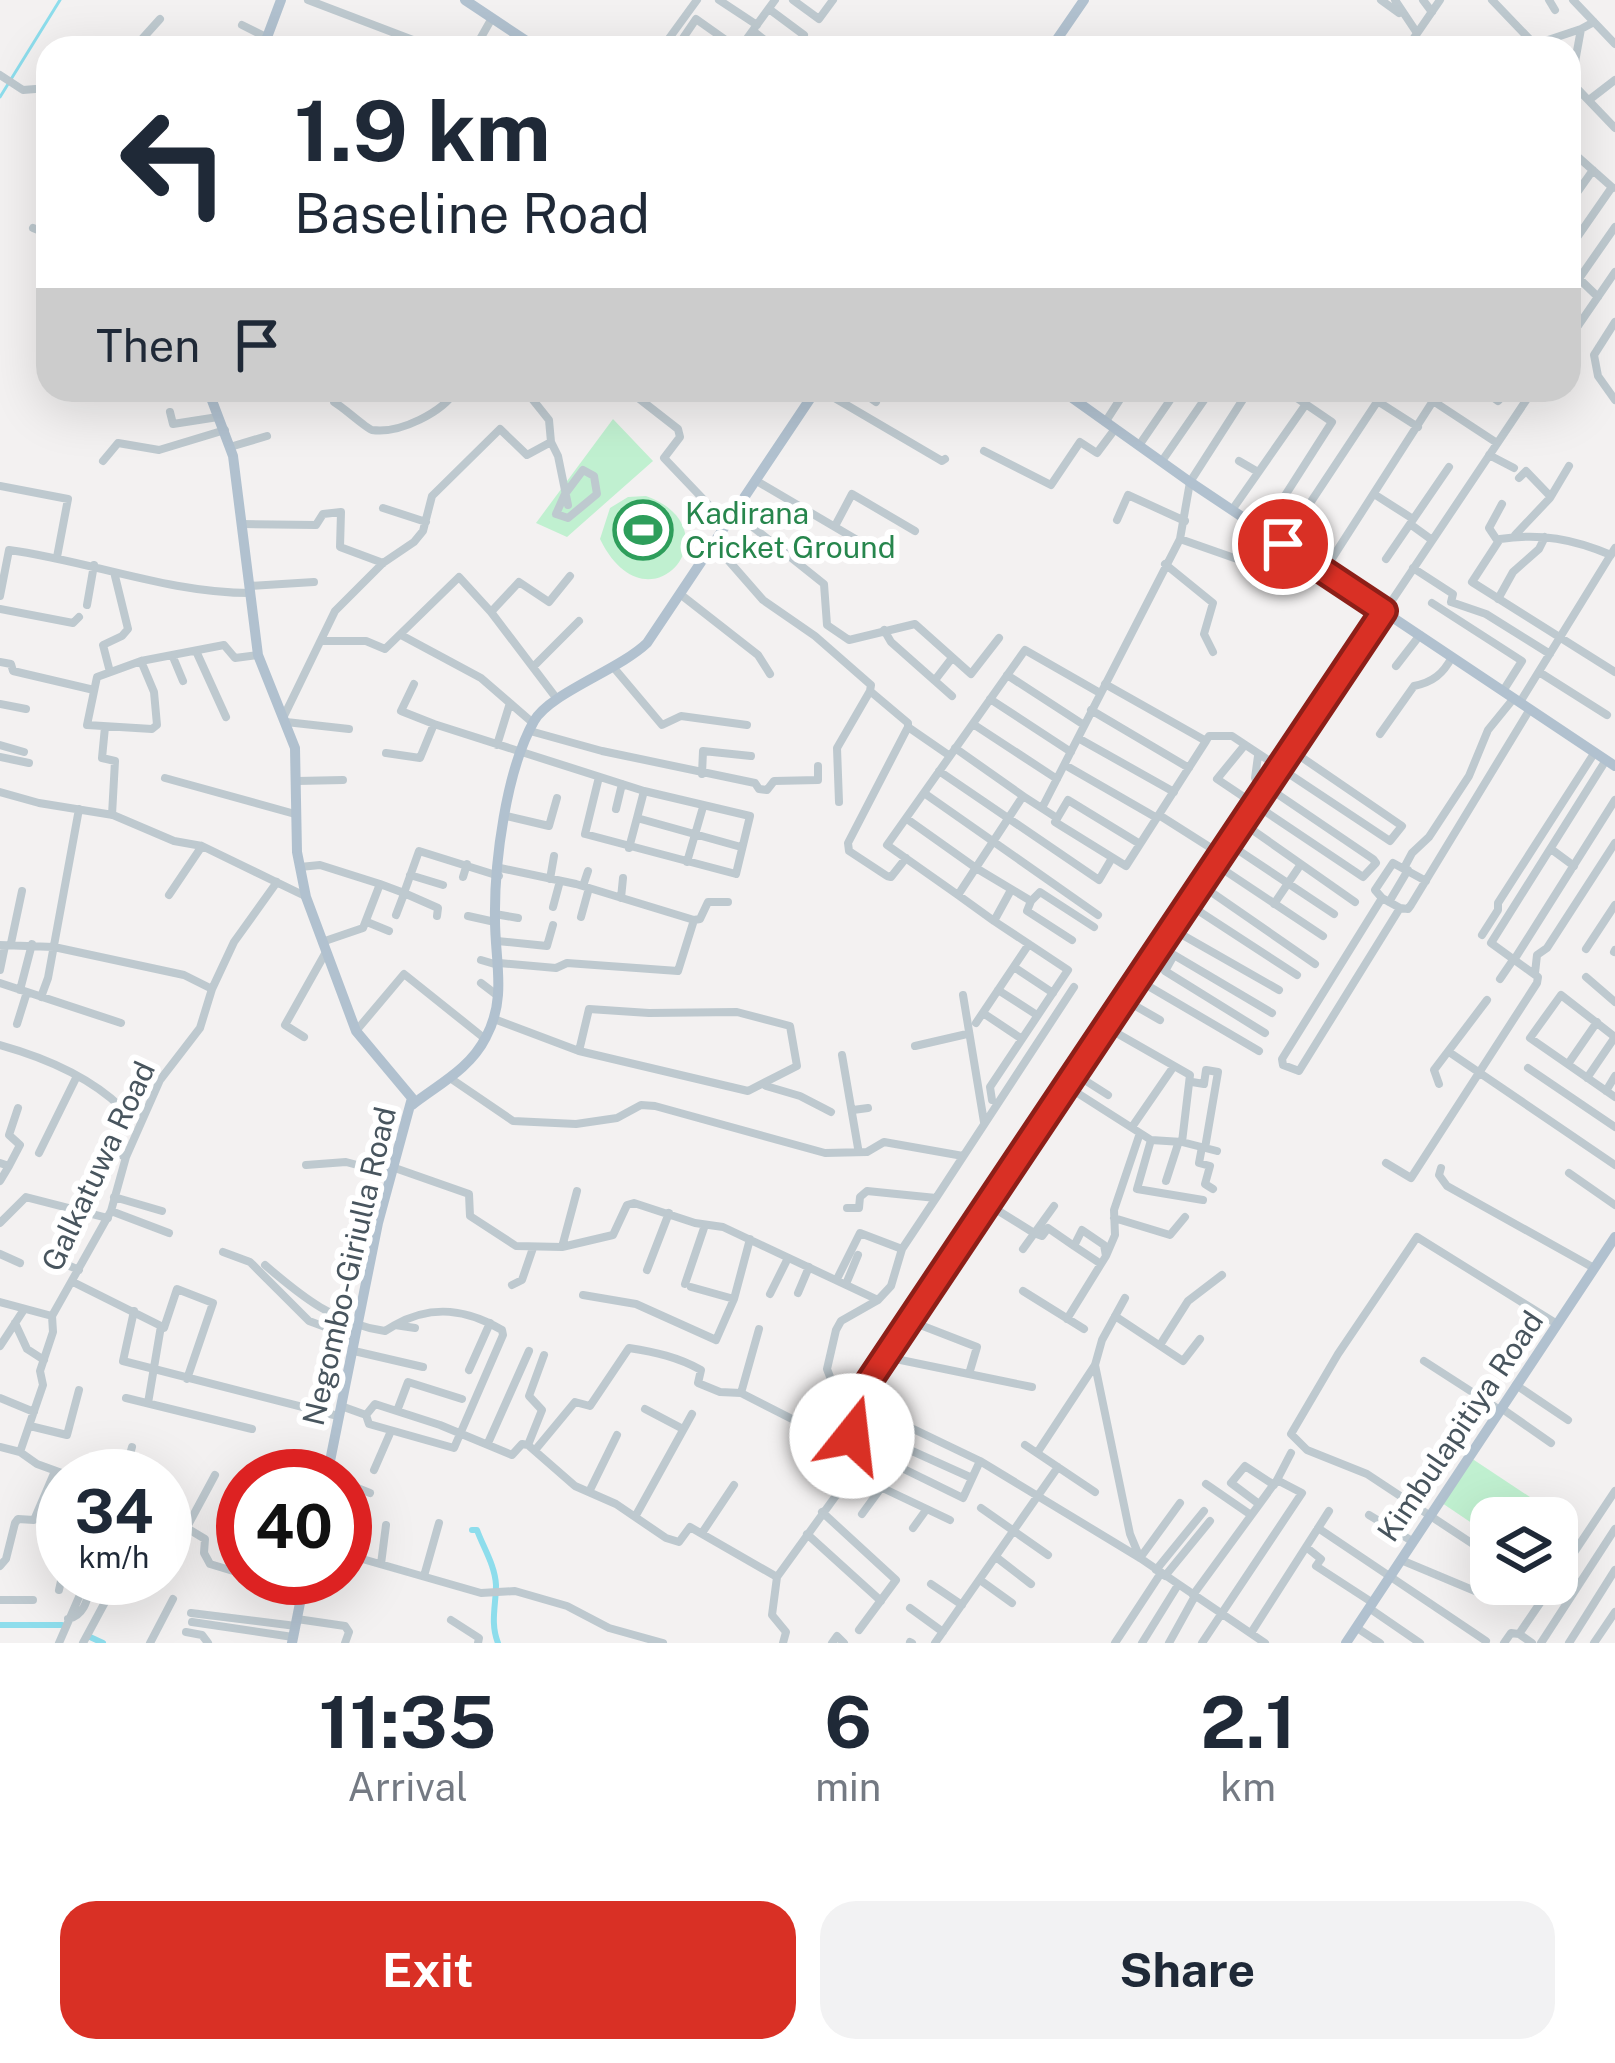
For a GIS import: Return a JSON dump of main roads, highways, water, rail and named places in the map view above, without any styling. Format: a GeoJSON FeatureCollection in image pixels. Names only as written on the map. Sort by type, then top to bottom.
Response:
{"type":"FeatureCollection","features":[{"type":"Feature","properties":{"kind":"main road"},"geometry":{"type":"LineString","coordinates":[[268,36],[281,0]]}},
{"type":"Feature","properties":{"kind":"main road"},"geometry":{"type":"LineString","coordinates":[[466,0],[519,36]]}},
{"type":"Feature","properties":{"kind":"main road"},"geometry":{"type":"LineString","coordinates":[[1060,36],[1084,0]]}},
{"type":"Feature","properties":{"kind":"main road","name":"Negombo-Giriulla Road"},"geometry":{"type":"LineString","coordinates":[[212,402],[230,447],[258,655],[295,748],[295,814],[306,896],[356,1031],[412,1098],[333,1449]]}},
{"type":"Feature","properties":{"kind":"main road"},"geometry":{"type":"LineString","coordinates":[[412,1105],[467,1064],[494,1019],[499,997],[495,918],[506,816],[531,727],[558,700],[647,643],[810,402]]}},
{"type":"Feature","properties":{"kind":"main road"},"geometry":{"type":"LineString","coordinates":[[1079,402],[1190,482],[1605,759]]}},
{"type":"Feature","properties":{"kind":"main road","name":"Kimbulapitiya Road"},"geometry":{"type":"LineString","coordinates":[[1346,1643],[1615,1237]]}},
{"type":"Feature","properties":{"kind":"waterway"},"geometry":{"type":"LineString","coordinates":[[38,36],[60,0]]}},
{"type":"Feature","properties":{"kind":"waterway"},"geometry":{"type":"LineString","coordinates":[[0,97],[36,39]]}},
{"type":"Feature","properties":{"kind":"waterway"},"geometry":{"type":"LineString","coordinates":[[472,1530],[477,1530],[495,1578],[498,1643]]}},
{"type":"Feature","properties":{"kind":"waterway"},"geometry":{"type":"LineString","coordinates":[[0,1625],[62,1625]]}},
{"type":"Feature","properties":{"kind":"waterway"},"geometry":{"type":"LineString","coordinates":[[90,1637],[103,1643]]}},
{"type":"Feature","properties":{"kind":"place","name":"Kadirana Cricket Ground"},"geometry":{"type":"Point","coordinates":[643,530]}}]}
